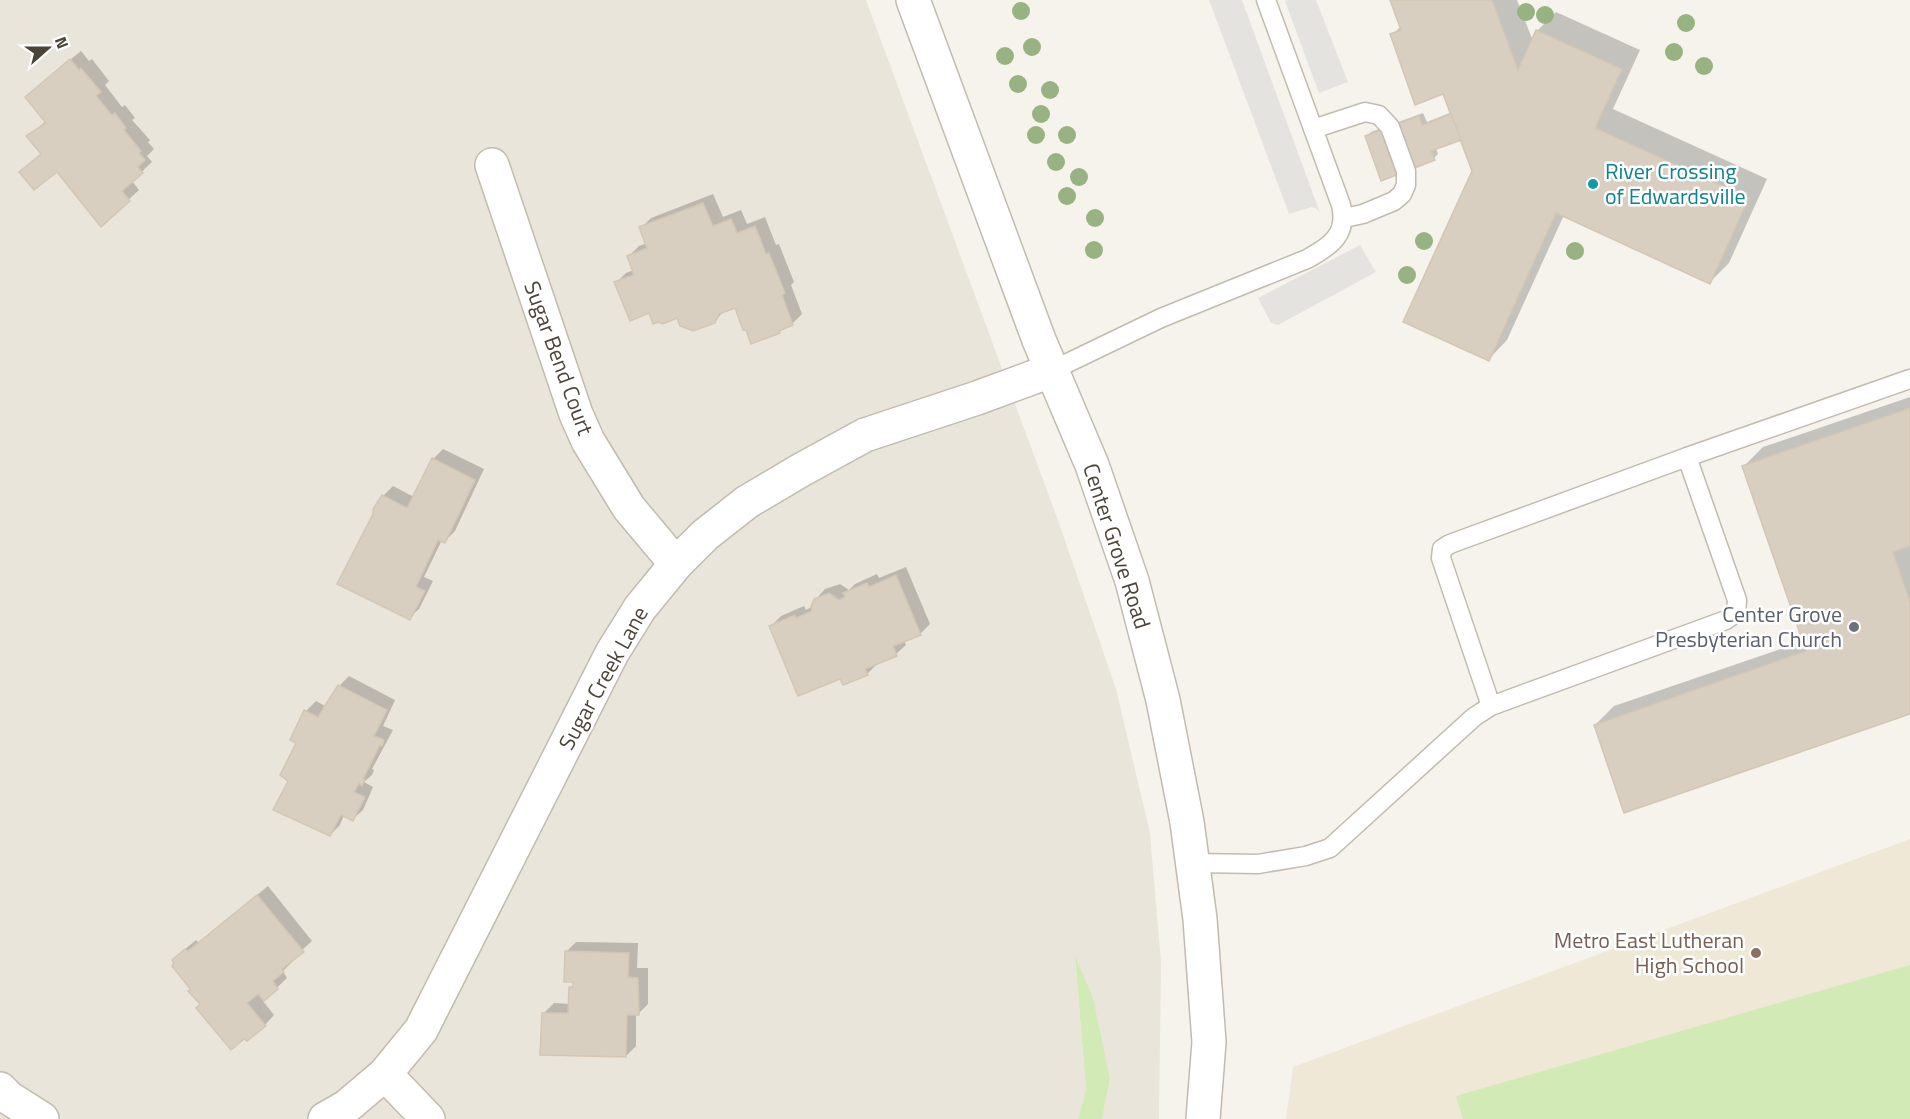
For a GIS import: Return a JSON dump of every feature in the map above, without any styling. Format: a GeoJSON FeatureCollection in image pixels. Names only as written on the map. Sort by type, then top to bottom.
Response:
{"type":"FeatureCollection","features":[{"type":"Feature","properties":{"kind":"street","name":"Center Grove Road"},"geometry":{"type":"LineString","coordinates":[[913,0],[1035,329],[1092,465],[1132,581],[1163,700],[1187,822],[1200,920],[1209,1042],[1203,1119]]}},
{"type":"Feature","properties":{"kind":"street","name":"Sugar Bend Court"},"geometry":{"type":"LineString","coordinates":[[492,165],[576,414],[588,441],[629,508],[676,564]]}},
{"type":"Feature","properties":{"kind":"street","name":"Sugar Creek Lane"},"geometry":{"type":"LineString","coordinates":[[325,1119],[346,1107],[385,1074],[420,1030],[612,653],[640,608],[676,564],[705,535],[747,502],[865,435],[1053,370]]}},
{"type":"Feature","properties":{"kind":"street"},"geometry":{"type":"LineString","coordinates":[[385,1074],[428,1119]]}},
{"type":"Feature","properties":{"kind":"street"},"geometry":{"type":"LineString","coordinates":[[0,1089],[9,1098],[42,1119]]}},
{"type":"Feature","properties":{"kind":"lane"},"geometry":{"type":"LineString","coordinates":[[1053,370],[1161,318],[1317,254],[1334,240],[1341,230],[1344,218],[1266,0]]}},
{"type":"Feature","properties":{"kind":"lane"},"geometry":{"type":"LineString","coordinates":[[1313,129],[1365,112],[1379,115],[1390,127],[1406,171],[1406,185],[1402,194],[1394,201],[1363,214],[1344,218]]}},
{"type":"Feature","properties":{"kind":"lane"},"geometry":{"type":"LineString","coordinates":[[1491,706],[1441,558],[1442,549],[1450,544],[1687,457],[1910,379]]}},
{"type":"Feature","properties":{"kind":"lane"},"geometry":{"type":"LineString","coordinates":[[1193,863],[1258,864],[1306,856],[1330,848],[1474,717],[1491,706],[1726,620],[1736,613],[1737,600],[1687,457]]}},
{"type":"Feature","properties":{"kind":"shaded area"},"geometry":{"type":"Polygon","coordinates":[[[0,0],[866,0],[1059,523],[1116,689],[1150,833],[1161,963],[1159,1119],[1102,1119],[1110,1079],[1075,958],[1086,1090],[1078,1119],[0,1119],[0,0]]]}},
{"type":"Feature","properties":{"kind":"shaded area"},"geometry":{"type":"Polygon","coordinates":[[[1209,0],[1242,0],[1320,213],[1312,207],[1289,214],[1209,0]]]}},
{"type":"Feature","properties":{"kind":"shaded area"},"geometry":{"type":"Polygon","coordinates":[[[1316,0],[1348,82],[1319,93],[1285,1],[1316,0]]]}},
{"type":"Feature","properties":{"kind":"shaded area"},"geometry":{"type":"Polygon","coordinates":[[[1360,245],[1376,272],[1278,325],[1271,323],[1258,298],[1360,245]]]}},
{"type":"Feature","properties":{"kind":"shaded area","name":"Metro East Lutheran High School"},"geometry":{"type":"Polygon","coordinates":[[[1910,839],[1910,1119],[1286,1119],[1293,1067],[1910,839]]]}},
{"type":"Feature","properties":{"kind":"green space"},"geometry":{"type":"Polygon","coordinates":[[[1075,956],[1093,998],[1110,1079],[1102,1119],[1078,1119],[1086,1090],[1075,956]]]}},
{"type":"Feature","properties":{"kind":"green space"},"geometry":{"type":"Polygon","coordinates":[[[1910,965],[1910,1119],[1463,1119],[1456,1096],[1910,965]]]}},
{"type":"Feature","properties":{"kind":"building","name":"River Crossing of Edwardsville"},"geometry":{"type":"Polygon","coordinates":[[[1390,0],[1492,0],[1518,70],[1536,30],[1622,69],[1595,128],[1749,198],[1710,284],[1556,213],[1489,361],[1403,322],[1472,171],[1443,94],[1415,105],[1390,34],[1401,30],[1390,0]]]}},
{"type":"Feature","properties":{"kind":"building"},"geometry":{"type":"Polygon","coordinates":[[[70,59],[79,70],[81,68],[101,92],[96,96],[112,115],[115,113],[145,160],[138,167],[143,173],[122,191],[130,201],[101,227],[57,172],[34,190],[19,172],[41,154],[26,136],[46,123],[25,97],[70,59]]]}},
{"type":"Feature","properties":{"kind":"building"},"geometry":{"type":"Polygon","coordinates":[[[1451,114],[1461,140],[1431,151],[1435,160],[1381,181],[1365,136],[1419,116],[1422,125],[1451,114]]]}},
{"type":"Feature","properties":{"kind":"building"},"geometry":{"type":"Polygon","coordinates":[[[703,203],[713,226],[731,219],[737,233],[755,226],[785,293],[782,295],[793,325],[779,331],[780,333],[751,344],[735,308],[719,314],[715,323],[693,331],[680,326],[677,318],[663,324],[658,322],[653,324],[649,313],[630,321],[614,282],[634,275],[627,256],[647,248],[639,227],[703,203]]]}},
{"type":"Feature","properties":{"kind":"building","name":"Center Grove Presbyterian Church"},"geometry":{"type":"Polygon","coordinates":[[[1910,408],[1910,546],[1893,552],[1910,602],[1910,714],[1624,813],[1594,725],[1806,651],[1742,466],[1910,408]]]}},
{"type":"Feature","properties":{"kind":"building"},"geometry":{"type":"Polygon","coordinates":[[[432,458],[475,480],[445,543],[438,540],[416,587],[425,591],[410,620],[337,584],[382,495],[407,508],[432,458]]]}},
{"type":"Feature","properties":{"kind":"building"},"geometry":{"type":"Polygon","coordinates":[[[896,575],[921,635],[893,646],[897,656],[865,669],[868,675],[843,685],[840,679],[798,696],[769,626],[795,615],[796,618],[812,611],[814,599],[829,593],[839,600],[845,597],[843,593],[867,583],[869,587],[896,575]]]}},
{"type":"Feature","properties":{"kind":"building"},"geometry":{"type":"Polygon","coordinates":[[[338,685],[387,710],[374,736],[384,740],[382,746],[380,745],[363,779],[365,780],[362,786],[359,783],[354,792],[365,797],[353,821],[341,815],[330,836],[273,810],[288,781],[280,775],[296,743],[290,740],[304,710],[318,717],[338,685]]]}},
{"type":"Feature","properties":{"kind":"building"},"geometry":{"type":"Polygon","coordinates":[[[257,895],[304,952],[282,969],[284,972],[273,981],[278,989],[264,1001],[258,994],[247,1003],[266,1026],[231,1050],[196,1008],[200,1004],[188,991],[191,990],[172,966],[174,963],[172,960],[185,949],[188,951],[257,895]]]}},
{"type":"Feature","properties":{"kind":"building"},"geometry":{"type":"Polygon","coordinates":[[[565,951],[629,953],[628,977],[638,978],[639,1015],[627,1015],[626,1057],[540,1055],[542,1013],[568,1013],[569,987],[573,987],[573,982],[564,982],[565,951]]]}},
{"type":"Feature","properties":{"kind":"place","name":"River Crossing of Edwardsville"},"geometry":{"type":"Point","coordinates":[1593,184]}},
{"type":"Feature","properties":{"kind":"place","name":"Center Grove Presbyterian Church"},"geometry":{"type":"Point","coordinates":[1854,627]}},
{"type":"Feature","properties":{"kind":"place","name":"Metro East Lutheran High School"},"geometry":{"type":"Point","coordinates":[1756,953]}}]}
